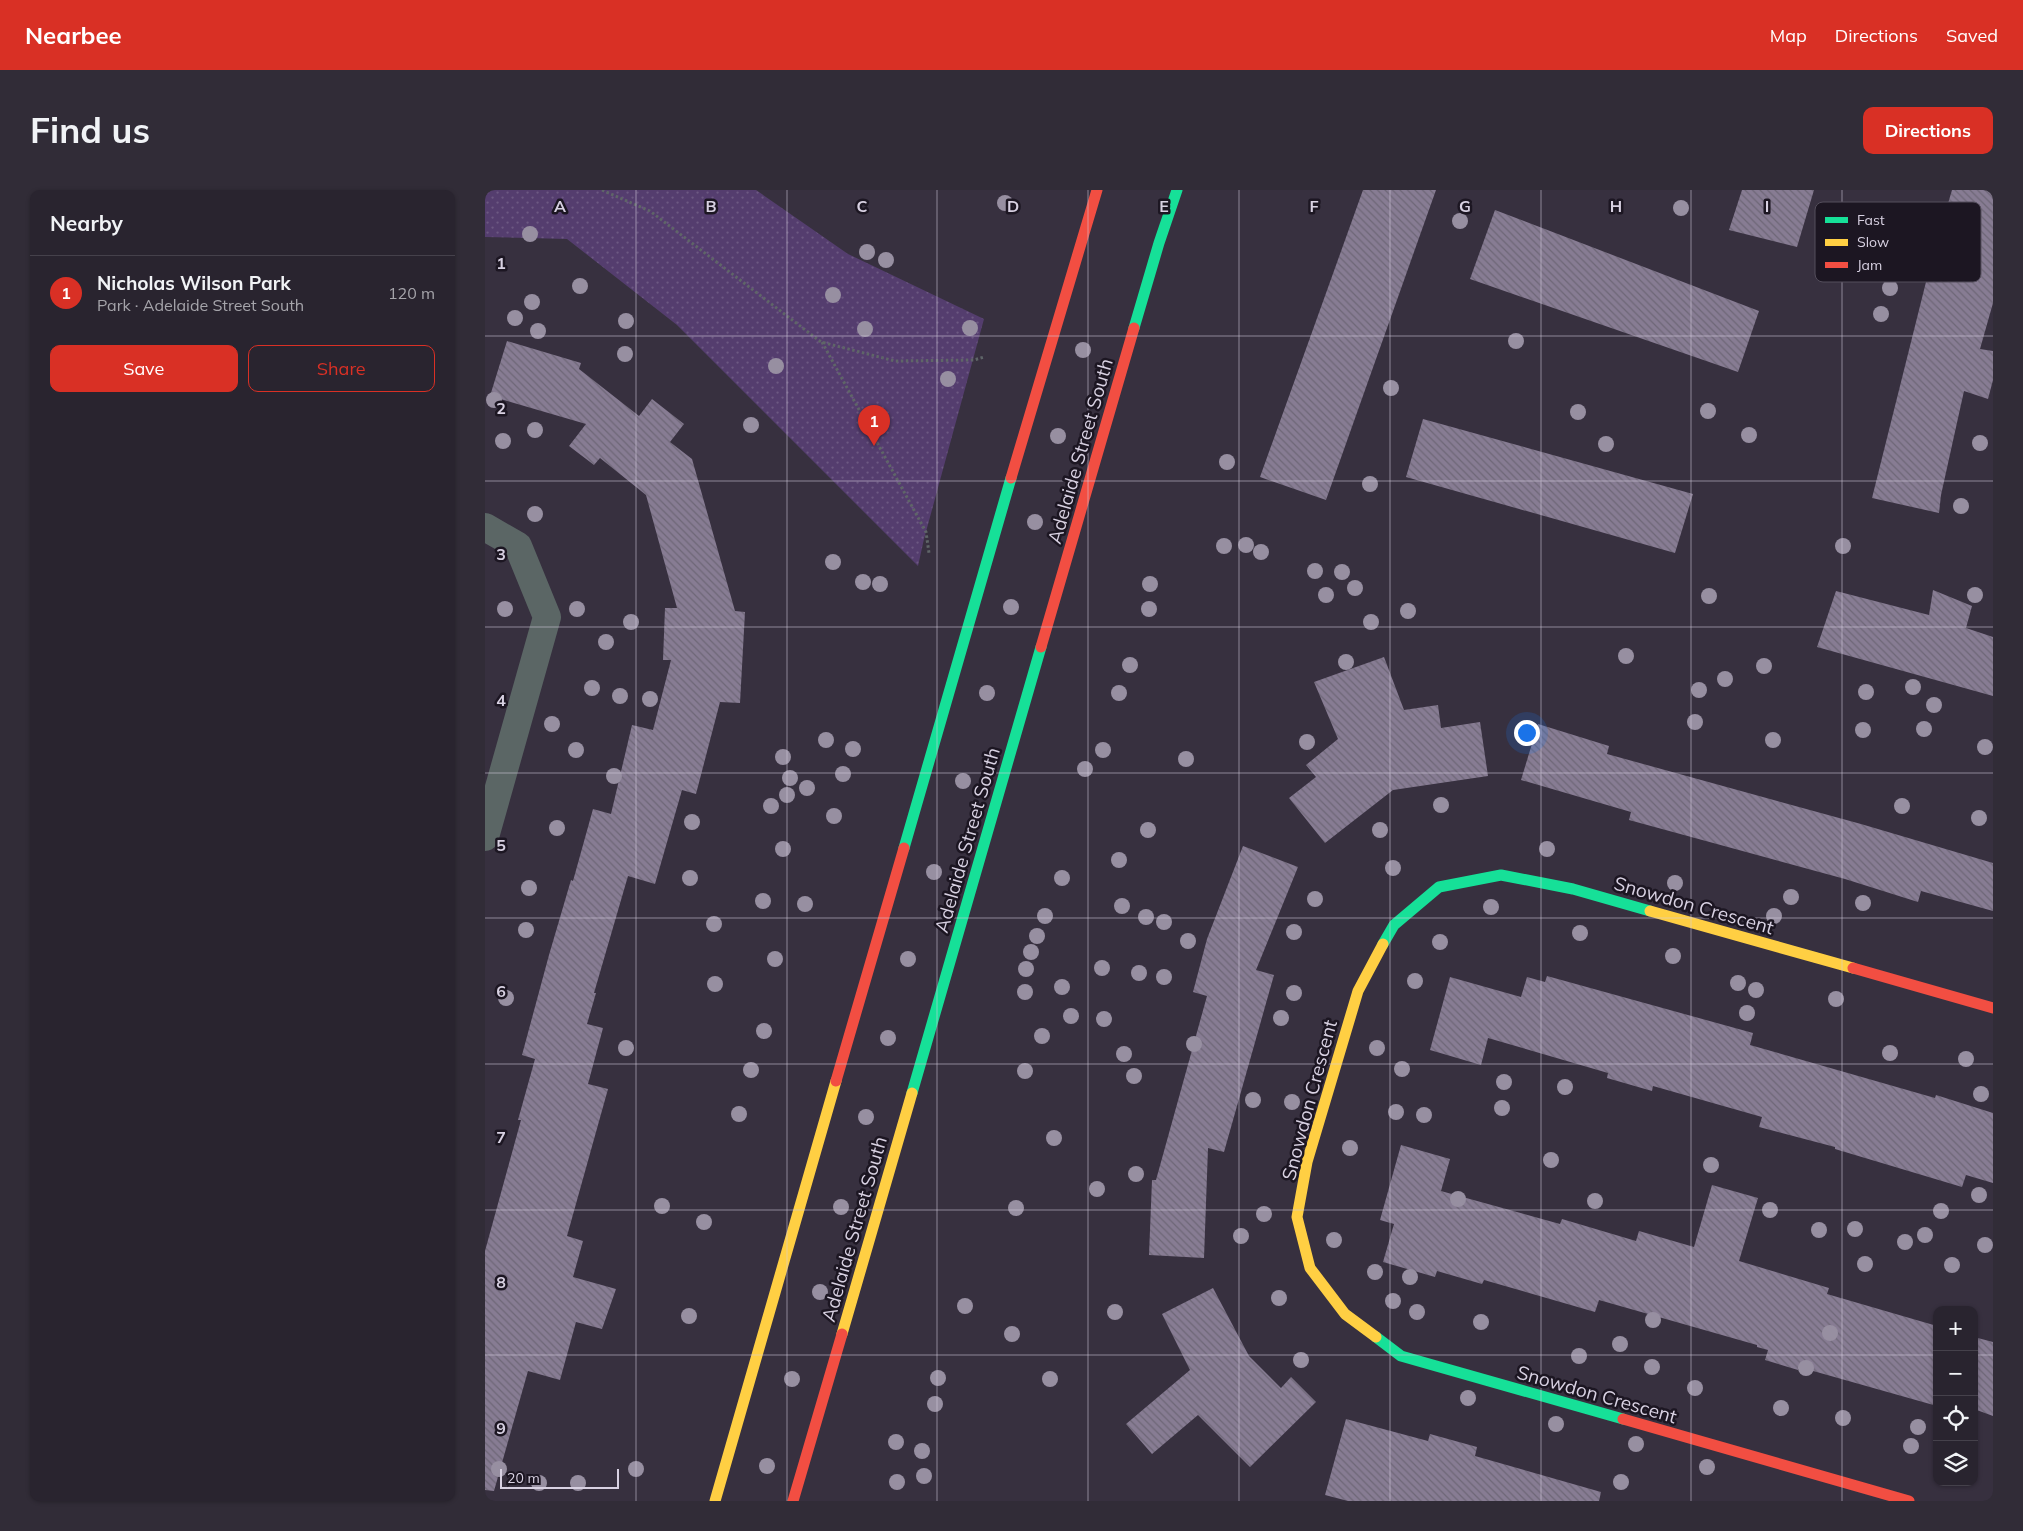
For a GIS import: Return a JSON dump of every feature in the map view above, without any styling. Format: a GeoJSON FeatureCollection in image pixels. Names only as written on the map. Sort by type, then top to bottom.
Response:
{"type":"FeatureCollection","features":[{"type":"Feature","properties":{"kind":"street"},"geometry":{"type":"LineString","coordinates":[[715,1501],[989,555],[1097,190]]}},
{"type":"Feature","properties":{"kind":"street","name":"Adelaide Street South"},"geometry":{"type":"LineString","coordinates":[[793,1501],[1156,252],[1177,190]]}},
{"type":"Feature","properties":{"kind":"street"},"geometry":{"type":"LineString","coordinates":[[485,527],[519,546],[547,617],[485,837]]}},
{"type":"Feature","properties":{"kind":"street","name":"Snowdon Crescent"},"geometry":{"type":"LineString","coordinates":[[1909,1501],[1401,1356],[1345,1314],[1309,1268],[1297,1217],[1307,1162],[1358,991],[1394,925],[1439,887],[1501,875],[1573,889],[1993,1008]]}},
{"type":"Feature","properties":{"kind":"path"},"geometry":{"type":"LineString","coordinates":[[602,190],[650,211],[821,342],[895,361],[974,360],[984,357]]}},
{"type":"Feature","properties":{"kind":"path"},"geometry":{"type":"LineString","coordinates":[[821,342],[926,532],[929,553]]}},
{"type":"Feature","properties":{"kind":"shaded area"},"geometry":{"type":"Polygon","coordinates":[[[485,190],[756,190],[848,254],[984,319],[918,566],[677,325],[567,239],[485,237],[485,190]]]}},
{"type":"Feature","properties":{"kind":"building"},"geometry":{"type":"Polygon","coordinates":[[[1363,190],[1436,190],[1326,500],[1260,477],[1363,190]]]}},
{"type":"Feature","properties":{"kind":"building"},"geometry":{"type":"Polygon","coordinates":[[[1742,190],[1814,190],[1797,247],[1729,230],[1742,190]]]}},
{"type":"Feature","properties":{"kind":"building"},"geometry":{"type":"Polygon","coordinates":[[[1952,190],[1993,190],[1993,303],[1980,349],[1993,351],[1993,380],[1988,399],[1964,391],[1941,495],[1939,513],[1872,498],[1926,282],[1981,282],[1981,202],[1948,202],[1952,190]]]}},
{"type":"Feature","properties":{"kind":"building"},"geometry":{"type":"Polygon","coordinates":[[[1495,210],[1759,311],[1738,372],[1470,279],[1495,210]]]}},
{"type":"Feature","properties":{"kind":"building"},"geometry":{"type":"Polygon","coordinates":[[[507,341],[581,363],[579,369],[639,416],[652,399],[684,424],[670,442],[692,459],[735,611],[745,612],[740,703],[720,702],[696,794],[682,790],[655,884],[628,876],[594,993],[596,993],[587,1024],[603,1028],[588,1084],[608,1089],[567,1236],[583,1241],[573,1277],[616,1289],[602,1329],[576,1322],[560,1380],[528,1371],[494,1491],[485,1490],[485,1251],[521,1120],[518,1120],[535,1059],[522,1055],[549,955],[571,880],[573,881],[593,809],[611,814],[632,725],[653,730],[671,660],[663,660],[665,608],[677,608],[646,495],[600,458],[594,465],[569,446],[586,424],[490,396],[507,341]]]}},
{"type":"Feature","properties":{"kind":"building"},"geometry":{"type":"Polygon","coordinates":[[[1423,419],[1693,494],[1675,553],[1406,477],[1423,419]]]}},
{"type":"Feature","properties":{"kind":"building"},"geometry":{"type":"Polygon","coordinates":[[[1933,590],[1972,606],[1966,628],[1993,637],[1993,696],[1817,647],[1836,591],[1929,615],[1933,590]]]}},
{"type":"Feature","properties":{"kind":"building"},"geometry":{"type":"Polygon","coordinates":[[[1384,657],[1404,710],[1438,705],[1441,728],[1480,722],[1488,776],[1393,790],[1325,843],[1289,798],[1316,777],[1306,765],[1338,739],[1314,682],[1384,657]]]}},
{"type":"Feature","properties":{"kind":"building"},"geometry":{"type":"Polygon","coordinates":[[[1538,724],[1609,746],[1607,754],[1861,824],[1993,863],[1993,911],[1921,891],[1918,902],[1845,879],[1629,820],[1631,812],[1521,780],[1538,724]]]}},
{"type":"Feature","properties":{"kind":"building"},"geometry":{"type":"Polygon","coordinates":[[[1243,846],[1298,867],[1256,970],[1274,975],[1224,1152],[1208,1148],[1204,1258],[1149,1255],[1152,1180],[1156,1180],[1207,996],[1193,992],[1207,939],[1243,846]]]}},
{"type":"Feature","properties":{"kind":"building"},"geometry":{"type":"Polygon","coordinates":[[[1547,976],[1753,1033],[1750,1045],[1935,1098],[1936,1095],[1993,1113],[1993,1183],[1966,1175],[1962,1187],[1835,1149],[1835,1147],[1759,1127],[1762,1117],[1653,1086],[1652,1091],[1607,1078],[1608,1073],[1488,1038],[1481,1065],[1430,1050],[1450,977],[1521,997],[1527,977],[1545,982],[1547,976]]]}},
{"type":"Feature","properties":{"kind":"building"},"geometry":{"type":"Polygon","coordinates":[[[1401,1145],[1450,1159],[1441,1191],[1560,1224],[1562,1219],[1636,1241],[1639,1231],[1694,1247],[1712,1185],[1758,1198],[1739,1261],[1829,1288],[1827,1294],[1933,1325],[1933,1405],[1799,1367],[1798,1370],[1765,1360],[1768,1350],[1757,1347],[1757,1345],[1599,1300],[1595,1312],[1484,1280],[1482,1284],[1437,1271],[1435,1277],[1383,1262],[1394,1224],[1380,1220],[1401,1145]]]}},
{"type":"Feature","properties":{"kind":"building"},"geometry":{"type":"Polygon","coordinates":[[[1213,1288],[1249,1356],[1281,1388],[1291,1377],[1316,1402],[1250,1467],[1198,1415],[1152,1454],[1126,1424],[1190,1370],[1162,1314],[1213,1288]]]}},
{"type":"Feature","properties":{"kind":"building"},"geometry":{"type":"Polygon","coordinates":[[[1978,1338],[1993,1342],[1993,1416],[1978,1410],[1978,1338]]]}},
{"type":"Feature","properties":{"kind":"building"},"geometry":{"type":"Polygon","coordinates":[[[1346,1419],[1428,1441],[1430,1434],[1477,1447],[1475,1456],[1601,1492],[1599,1501],[1348,1501],[1325,1495],[1346,1419]]]}},
{"type":"Feature","properties":{"kind":"traffic: fast"},"geometry":{"type":"LineString","coordinates":[[1134,328],[1177,190]]}},
{"type":"Feature","properties":{"kind":"traffic: fast"},"geometry":{"type":"LineString","coordinates":[[904,848],[1011,478]]}},
{"type":"Feature","properties":{"kind":"traffic: fast"},"geometry":{"type":"LineString","coordinates":[[912,1093],[1041,647]]}},
{"type":"Feature","properties":{"kind":"traffic: fast"},"geometry":{"type":"LineString","coordinates":[[1383,944],[1394,925],[1439,887],[1501,875],[1573,889],[1650,911]]}},
{"type":"Feature","properties":{"kind":"traffic: fast"},"geometry":{"type":"LineString","coordinates":[[1376,1337],[1401,1356],[1623,1419]]}},
{"type":"Feature","properties":{"kind":"traffic: slow"},"geometry":{"type":"LineString","coordinates":[[1650,911],[1853,968]]}},
{"type":"Feature","properties":{"kind":"traffic: slow"},"geometry":{"type":"LineString","coordinates":[[1376,1337],[1345,1314],[1310,1268],[1297,1217],[1307,1162],[1358,991],[1383,944]]}},
{"type":"Feature","properties":{"kind":"traffic: slow"},"geometry":{"type":"LineString","coordinates":[[715,1501],[836,1081]]}},
{"type":"Feature","properties":{"kind":"traffic: slow"},"geometry":{"type":"LineString","coordinates":[[842,1334],[912,1093]]}},
{"type":"Feature","properties":{"kind":"traffic: jam"},"geometry":{"type":"LineString","coordinates":[[1011,478],[1097,190]]}},
{"type":"Feature","properties":{"kind":"traffic: jam"},"geometry":{"type":"LineString","coordinates":[[1041,647],[1134,328]]}},
{"type":"Feature","properties":{"kind":"traffic: jam"},"geometry":{"type":"LineString","coordinates":[[836,1081],[904,848]]}},
{"type":"Feature","properties":{"kind":"traffic: jam"},"geometry":{"type":"LineString","coordinates":[[1853,968],[1993,1008]]}},
{"type":"Feature","properties":{"kind":"traffic: jam"},"geometry":{"type":"LineString","coordinates":[[793,1501],[842,1334]]}},
{"type":"Feature","properties":{"kind":"traffic: jam"},"geometry":{"type":"LineString","coordinates":[[1623,1419],[1909,1501]]}},
{"type":"Feature","properties":{"kind":"place","name":"Nicholas Wilson Park"},"geometry":{"type":"Point","coordinates":[874,446]}}]}
